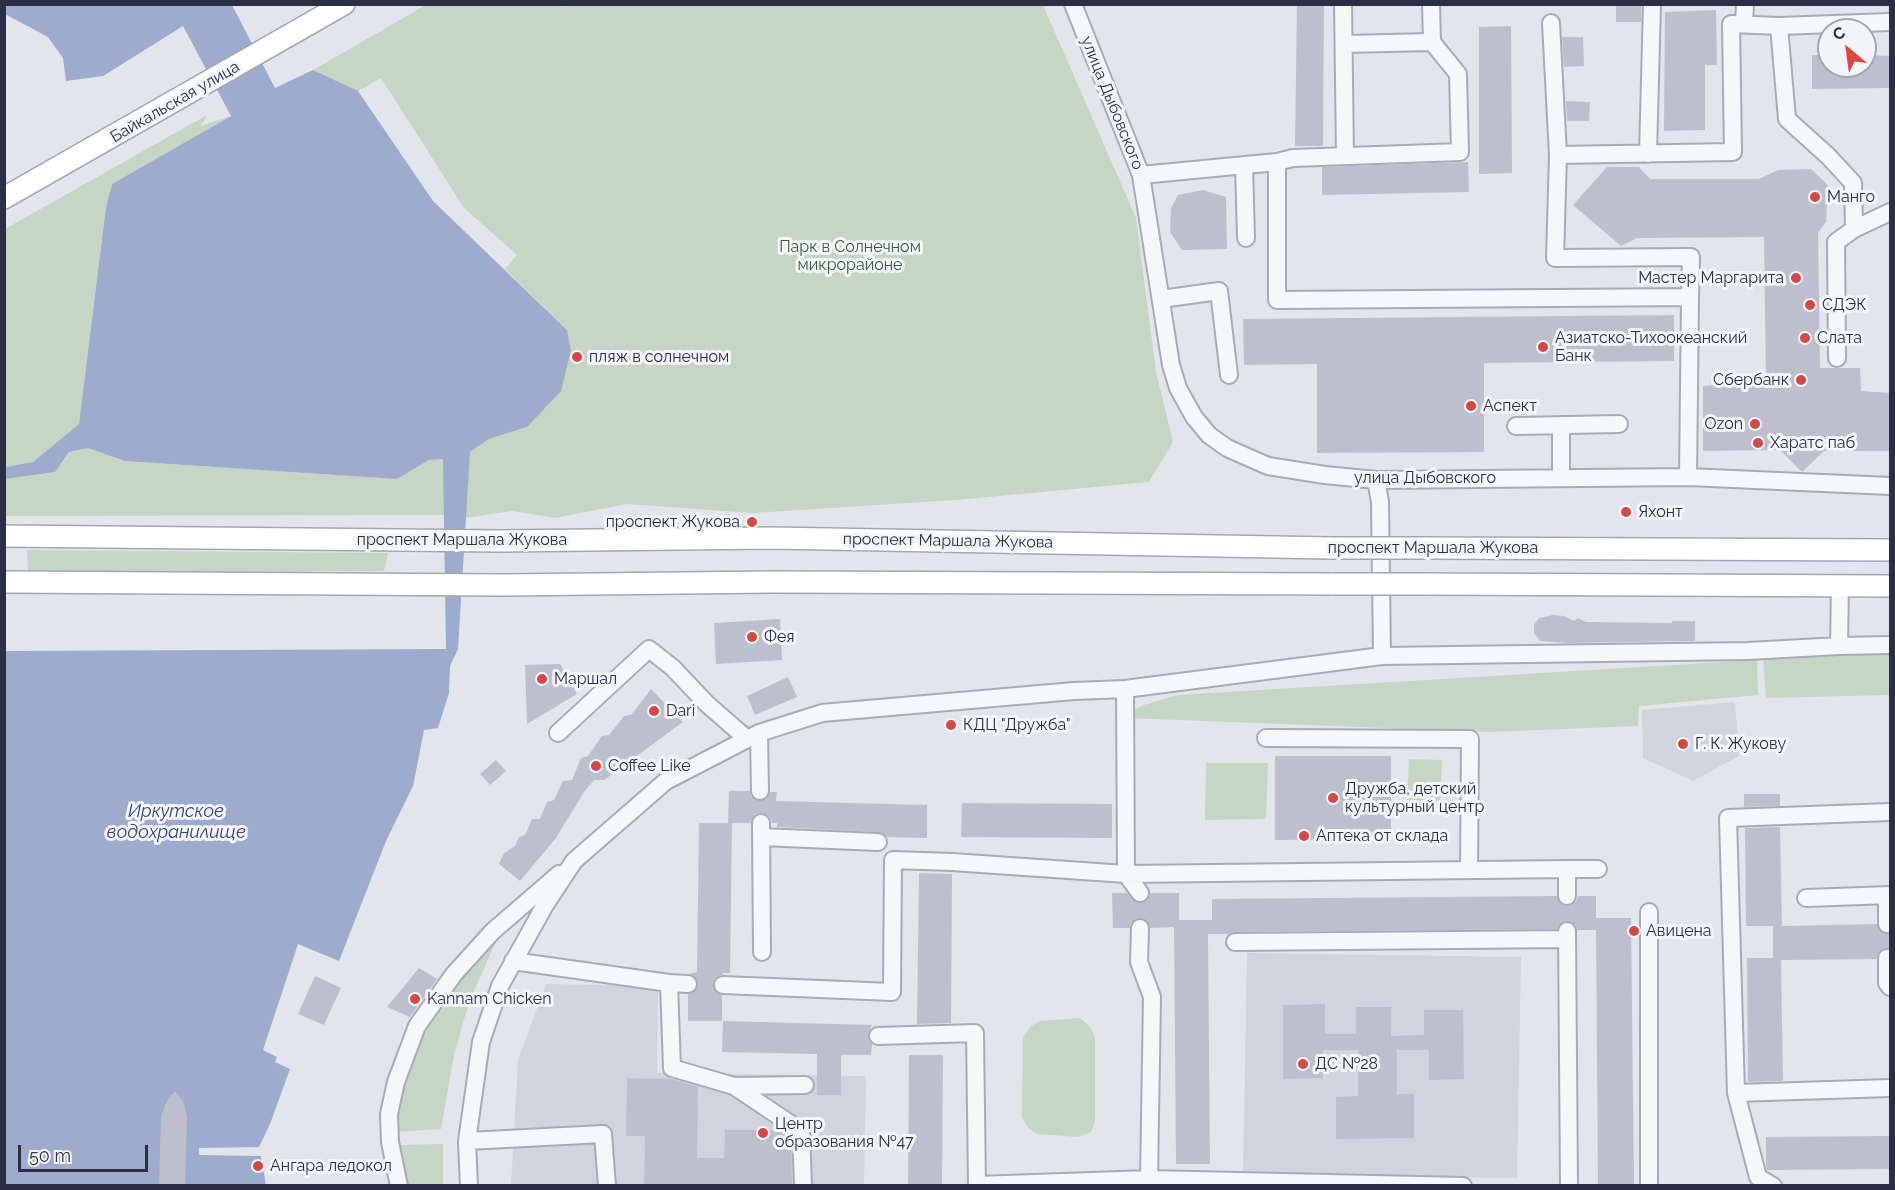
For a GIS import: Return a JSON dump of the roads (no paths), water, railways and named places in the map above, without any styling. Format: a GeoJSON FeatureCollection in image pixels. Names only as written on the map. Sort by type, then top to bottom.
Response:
{"type":"FeatureCollection","features":[{"type":"Feature","properties":{"kind":"main road","name":"Байкальская улица"},"geometry":{"type":"LineString","coordinates":[[4,198],[344,4]]}},
{"type":"Feature","properties":{"kind":"main road","name":"проспект Маршала Жукова"},"geometry":{"type":"LineString","coordinates":[[4,536],[500,541],[771,537],[1332,548],[1890,550]]}},
{"type":"Feature","properties":{"kind":"main road"},"geometry":{"type":"LineString","coordinates":[[4,582],[503,585],[772,582],[1890,586]]}},
{"type":"Feature","properties":{"kind":"street","name":"улица Дыбовского"},"geometry":{"type":"LineString","coordinates":[[1073,4],[1141,175],[1172,365],[1178,388],[1194,417],[1209,435],[1227,448],[1268,466],[1376,480],[1688,477],[1890,486]]}},
{"type":"Feature","properties":{"kind":"street"},"geometry":{"type":"LineString","coordinates":[[1343,4],[1345,156]]}},
{"type":"Feature","properties":{"kind":"street"},"geometry":{"type":"LineString","coordinates":[[1141,175],[1277,162],[1293,158],[1460,152],[1458,74],[1432,42],[1431,4]]}},
{"type":"Feature","properties":{"kind":"street"},"geometry":{"type":"LineString","coordinates":[[1648,154],[1652,4]]}},
{"type":"Feature","properties":{"kind":"street"},"geometry":{"type":"LineString","coordinates":[[1744,24],[1745,4]]}},
{"type":"Feature","properties":{"kind":"street"},"geometry":{"type":"LineString","coordinates":[[1558,155],[1733,152],[1731,24],[1779,26],[1890,22]]}},
{"type":"Feature","properties":{"kind":"street"},"geometry":{"type":"LineString","coordinates":[[1551,23],[1558,155],[1555,258],[1691,257],[1688,477]]}},
{"type":"Feature","properties":{"kind":"street"},"geometry":{"type":"LineString","coordinates":[[1779,26],[1787,119],[1828,156],[1853,183],[1854,230]]}},
{"type":"Feature","properties":{"kind":"street"},"geometry":{"type":"LineString","coordinates":[[1344,44],[1432,42]]}},
{"type":"Feature","properties":{"kind":"street"},"geometry":{"type":"LineString","coordinates":[[1277,162],[1277,300],[1690,297]]}},
{"type":"Feature","properties":{"kind":"street"},"geometry":{"type":"LineString","coordinates":[[1244,165],[1246,238]]}},
{"type":"Feature","properties":{"kind":"street"},"geometry":{"type":"LineString","coordinates":[[1837,358],[1836,242],[1890,212]]}},
{"type":"Feature","properties":{"kind":"street"},"geometry":{"type":"LineString","coordinates":[[1161,299],[1220,291],[1229,375]]}},
{"type":"Feature","properties":{"kind":"street"},"geometry":{"type":"LineString","coordinates":[[1516,426],[1618,424]]}},
{"type":"Feature","properties":{"kind":"street"},"geometry":{"type":"LineString","coordinates":[[1561,425],[1561,477]]}},
{"type":"Feature","properties":{"kind":"street"},"geometry":{"type":"LineString","coordinates":[[1376,480],[1380,502],[1382,656]]}},
{"type":"Feature","properties":{"kind":"street"},"geometry":{"type":"LineString","coordinates":[[1839,646],[1840,586]]}},
{"type":"Feature","properties":{"kind":"street"},"geometry":{"type":"LineString","coordinates":[[399,1185],[390,1142],[389,1114],[396,1082],[417,1026],[454,974],[492,931],[666,781],[753,736],[822,713],[1074,691],[1125,689],[1382,656],[1748,651],[1890,645]]}},
{"type":"Feature","properties":{"kind":"street"},"geometry":{"type":"LineString","coordinates":[[558,733],[649,649],[673,668],[707,704],[753,736],[760,791]]}},
{"type":"Feature","properties":{"kind":"street"},"geometry":{"type":"LineString","coordinates":[[1125,689],[1126,873],[1140,893]]}},
{"type":"Feature","properties":{"kind":"street"},"geometry":{"type":"LineString","coordinates":[[1266,738],[1470,739],[1469,870]]}},
{"type":"Feature","properties":{"kind":"street"},"geometry":{"type":"LineString","coordinates":[[1773,1185],[1758,1177],[1736,1094],[1728,818],[1890,812]]}},
{"type":"Feature","properties":{"kind":"street"},"geometry":{"type":"LineString","coordinates":[[762,952],[761,830],[878,842]]}},
{"type":"Feature","properties":{"kind":"street"},"geometry":{"type":"LineString","coordinates":[[723,985],[892,992],[893,860],[1126,873],[1598,869]]}},
{"type":"Feature","properties":{"kind":"street"},"geometry":{"type":"LineString","coordinates":[[469,1185],[467,1141],[481,1042],[500,986],[574,861]]}},
{"type":"Feature","properties":{"kind":"street"},"geometry":{"type":"LineString","coordinates":[[1567,869],[1567,896]]}},
{"type":"Feature","properties":{"kind":"street"},"geometry":{"type":"LineString","coordinates":[[1806,898],[1889,895],[1887,924]]}},
{"type":"Feature","properties":{"kind":"street"},"geometry":{"type":"LineString","coordinates":[[1649,912],[1649,1185]]}},
{"type":"Feature","properties":{"kind":"street"},"geometry":{"type":"LineString","coordinates":[[1140,928],[1139,962],[1152,997],[1149,1179]]}},
{"type":"Feature","properties":{"kind":"street"},"geometry":{"type":"LineString","coordinates":[[1235,942],[1567,935],[1569,1185]]}},
{"type":"Feature","properties":{"kind":"street"},"geometry":{"type":"LineString","coordinates":[[1887,958],[1887,983],[1890,987]]}},
{"type":"Feature","properties":{"kind":"street"},"geometry":{"type":"LineString","coordinates":[[513,961],[688,984]]}},
{"type":"Feature","properties":{"kind":"street"},"geometry":{"type":"LineString","coordinates":[[669,983],[672,1068],[734,1086],[805,1085]]}},
{"type":"Feature","properties":{"kind":"street"},"geometry":{"type":"LineString","coordinates":[[878,1036],[975,1033],[977,1185],[1149,1179],[1463,1185]]}},
{"type":"Feature","properties":{"kind":"street"},"geometry":{"type":"LineString","coordinates":[[734,1086],[801,1131],[803,1185]]}},
{"type":"Feature","properties":{"kind":"street"},"geometry":{"type":"LineString","coordinates":[[1736,1094],[1890,1088]]}},
{"type":"Feature","properties":{"kind":"street"},"geometry":{"type":"LineString","coordinates":[[467,1141],[603,1134],[607,1185]]}},
{"type":"Feature","properties":{"kind":"water","name":"Иркутское водохранилище"},"geometry":{"type":"Polygon","coordinates":[[[5,5],[232,5],[275,88],[313,70],[358,91],[433,201],[567,330],[571,350],[561,391],[527,427],[489,439],[470,452],[458,649],[450,666],[449,693],[438,728],[424,730],[413,786],[386,841],[339,961],[298,944],[263,1050],[277,1057],[275,1062],[290,1069],[259,1147],[266,1185],[5,1185],[4,651],[446,649],[443,459],[429,460],[397,479],[125,461],[88,448],[69,452],[55,472],[5,479],[5,467],[33,462],[79,424],[106,207],[112,184],[231,116],[183,26],[103,76],[66,81],[63,58],[48,37],[5,14],[5,5]]]}},
{"type":"Feature","properties":{"kind":"tunnel"},"geometry":{"type":"LineString","coordinates":[[760,791],[761,823]]}},
{"type":"Feature","properties":{"kind":"tunnel"},"geometry":{"type":"LineString","coordinates":[[1140,893],[1140,928]]}},
{"type":"Feature","properties":{"kind":"tunnel"},"geometry":{"type":"LineString","coordinates":[[1567,896],[1567,931]]}},
{"type":"Feature","properties":{"kind":"tunnel"},"geometry":{"type":"LineString","coordinates":[[1887,924],[1887,958]]}},
{"type":"Feature","properties":{"kind":"tunnel"},"geometry":{"type":"LineString","coordinates":[[688,984],[723,985]]}},
{"type":"Feature","properties":{"kind":"place","name":"Манго"},"geometry":{"type":"Point","coordinates":[1815,197]}},
{"type":"Feature","properties":{"kind":"place","name":"Мастер Маргарита"},"geometry":{"type":"Point","coordinates":[1796,278]}},
{"type":"Feature","properties":{"kind":"place","name":"СДЭК"},"geometry":{"type":"Point","coordinates":[1810,305]}},
{"type":"Feature","properties":{"kind":"place","name":"Слата"},"geometry":{"type":"Point","coordinates":[1805,338]}},
{"type":"Feature","properties":{"kind":"place","name":"Азиатско-Тихоокеанский Банк"},"geometry":{"type":"Point","coordinates":[1543,347]}},
{"type":"Feature","properties":{"kind":"place","name":"пляж в солнечном"},"geometry":{"type":"Point","coordinates":[577,357]}},
{"type":"Feature","properties":{"kind":"place","name":"Сбербанк"},"geometry":{"type":"Point","coordinates":[1801,380]}},
{"type":"Feature","properties":{"kind":"place","name":"Аспект"},"geometry":{"type":"Point","coordinates":[1471,406]}},
{"type":"Feature","properties":{"kind":"place","name":"Ozon"},"geometry":{"type":"Point","coordinates":[1755,424]}},
{"type":"Feature","properties":{"kind":"place","name":"Харатс паб"},"geometry":{"type":"Point","coordinates":[1758,443]}},
{"type":"Feature","properties":{"kind":"place","name":"Яхонт"},"geometry":{"type":"Point","coordinates":[1626,512]}},
{"type":"Feature","properties":{"kind":"place","name":"проспект Жукова"},"geometry":{"type":"Point","coordinates":[752,522]}},
{"type":"Feature","properties":{"kind":"place","name":"Фея"},"geometry":{"type":"Point","coordinates":[752,637]}},
{"type":"Feature","properties":{"kind":"place","name":"Маршал"},"geometry":{"type":"Point","coordinates":[542,679]}},
{"type":"Feature","properties":{"kind":"place","name":"Dari"},"geometry":{"type":"Point","coordinates":[654,711]}},
{"type":"Feature","properties":{"kind":"place","name":"КДЦ \"Дружба\""},"geometry":{"type":"Point","coordinates":[951,725]}},
{"type":"Feature","properties":{"kind":"place","name":"Г. К. Жукову"},"geometry":{"type":"Point","coordinates":[1683,744]}},
{"type":"Feature","properties":{"kind":"place","name":"Coffee Like"},"geometry":{"type":"Point","coordinates":[596,766]}},
{"type":"Feature","properties":{"kind":"place","name":"Дружба, детский культурный центр"},"geometry":{"type":"Point","coordinates":[1333,798]}},
{"type":"Feature","properties":{"kind":"place","name":"Аптека от склада"},"geometry":{"type":"Point","coordinates":[1304,836]}},
{"type":"Feature","properties":{"kind":"place","name":"Авицена"},"geometry":{"type":"Point","coordinates":[1634,931]}},
{"type":"Feature","properties":{"kind":"place","name":"Kannam Chicken"},"geometry":{"type":"Point","coordinates":[415,999]}},
{"type":"Feature","properties":{"kind":"place","name":"ДС №28"},"geometry":{"type":"Point","coordinates":[1303,1064]}},
{"type":"Feature","properties":{"kind":"place","name":"Центр образования №47"},"geometry":{"type":"Point","coordinates":[763,1133]}},
{"type":"Feature","properties":{"kind":"place","name":"Ангара ледокол"},"geometry":{"type":"Point","coordinates":[258,1166]}},
{"type":"Feature","properties":{"kind":"park label","name":"Парк в Солнечном микрорайоне"},"geometry":{"type":"Point","coordinates":[850,256]}}]}
